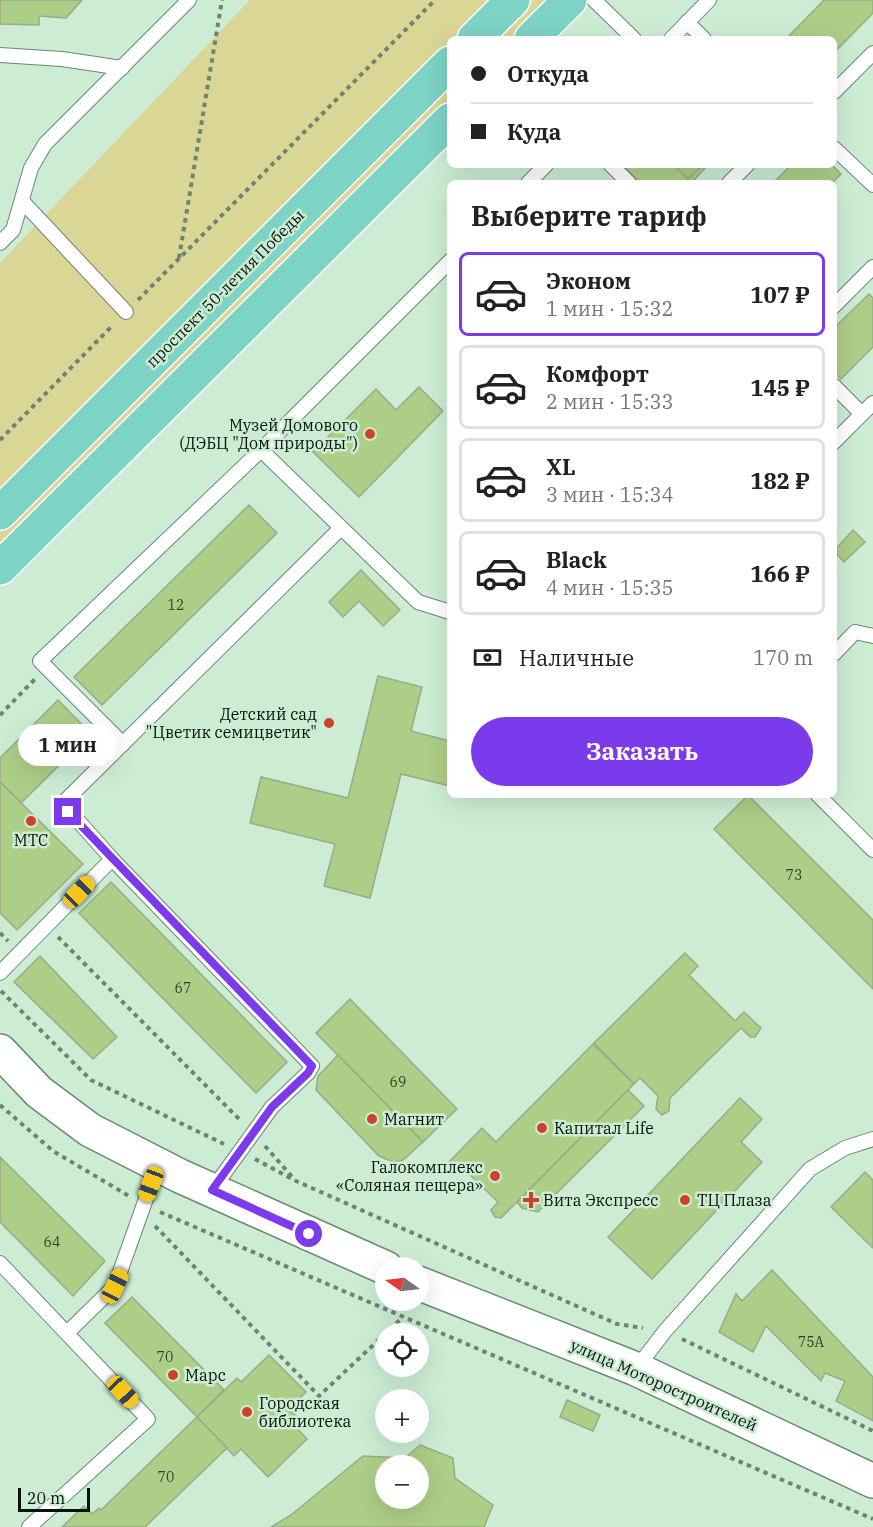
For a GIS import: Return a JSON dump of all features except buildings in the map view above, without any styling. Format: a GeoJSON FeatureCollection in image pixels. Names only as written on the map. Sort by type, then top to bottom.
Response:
{"type":"FeatureCollection","features":[{"type":"Feature","properties":{"kind":"main road"},"geometry":{"type":"LineString","coordinates":[[477,36],[513,0]]}},
{"type":"Feature","properties":{"kind":"main road"},"geometry":{"type":"LineString","coordinates":[[534,36],[570,0]]}},
{"type":"Feature","properties":{"kind":"main road","name":"проспект 50-летия Победы"},"geometry":{"type":"LineString","coordinates":[[0,513],[447,66]]}},
{"type":"Feature","properties":{"kind":"main road"},"geometry":{"type":"LineString","coordinates":[[0,568],[447,123]]}},
{"type":"Feature","properties":{"kind":"street"},"geometry":{"type":"LineString","coordinates":[[0,1051],[61,1111],[90,1130],[158,1165],[375,1263]]}},
{"type":"Feature","properties":{"kind":"street","name":"улица Моторостроителей"},"geometry":{"type":"LineString","coordinates":[[429,1287],[636,1369],[873,1481]]}},
{"type":"Feature","properties":{"kind":"lane"},"geometry":{"type":"LineString","coordinates":[[0,243],[13,230],[32,168],[45,144],[189,0]]}},
{"type":"Feature","properties":{"kind":"lane"},"geometry":{"type":"LineString","coordinates":[[594,0],[631,36]]}},
{"type":"Feature","properties":{"kind":"lane"},"geometry":{"type":"LineString","coordinates":[[674,36],[709,0]]}},
{"type":"Feature","properties":{"kind":"lane"},"geometry":{"type":"LineString","coordinates":[[687,22],[701,36]]}},
{"type":"Feature","properties":{"kind":"lane"},"geometry":{"type":"LineString","coordinates":[[837,89],[873,53]]}},
{"type":"Feature","properties":{"kind":"lane"},"geometry":{"type":"LineString","coordinates":[[0,55],[62,58],[122,68]]}},
{"type":"Feature","properties":{"kind":"lane"},"geometry":{"type":"LineString","coordinates":[[837,151],[873,185]]}},
{"type":"Feature","properties":{"kind":"lane"},"geometry":{"type":"LineString","coordinates":[[531,180],[543,168]]}},
{"type":"Feature","properties":{"kind":"lane"},"geometry":{"type":"LineString","coordinates":[[614,168],[626,180]]}},
{"type":"Feature","properties":{"kind":"lane"},"geometry":{"type":"LineString","coordinates":[[732,180],[744,168]]}},
{"type":"Feature","properties":{"kind":"lane"},"geometry":{"type":"LineString","coordinates":[[22,201],[126,312]]}},
{"type":"Feature","properties":{"kind":"lane"},"geometry":{"type":"LineString","coordinates":[[123,744],[40,660],[261,450],[447,264]]}},
{"type":"Feature","properties":{"kind":"lane"},"geometry":{"type":"LineString","coordinates":[[837,303],[873,267]]}},
{"type":"Feature","properties":{"kind":"lane"},"geometry":{"type":"LineString","coordinates":[[837,389],[862,414]]}},
{"type":"Feature","properties":{"kind":"lane"},"geometry":{"type":"LineString","coordinates":[[837,439],[873,403]]}},
{"type":"Feature","properties":{"kind":"lane"},"geometry":{"type":"LineString","coordinates":[[261,450],[340,529],[418,602],[447,611]]}},
{"type":"Feature","properties":{"kind":"lane"},"geometry":{"type":"LineString","coordinates":[[212,1190],[272,1107],[308,1073],[312,1066],[112,859],[65,806],[66,800],[340,529]]}},
{"type":"Feature","properties":{"kind":"lane"},"geometry":{"type":"LineString","coordinates":[[837,651],[855,632],[873,636]]}},
{"type":"Feature","properties":{"kind":"lane"},"geometry":{"type":"LineString","coordinates":[[821,798],[873,850]]}},
{"type":"Feature","properties":{"kind":"lane"},"geometry":{"type":"LineString","coordinates":[[0,973],[112,859]]}},
{"type":"Feature","properties":{"kind":"lane"},"geometry":{"type":"LineString","coordinates":[[636,1369],[665,1331],[810,1169],[845,1148],[873,1139]]}},
{"type":"Feature","properties":{"kind":"lane"},"geometry":{"type":"LineString","coordinates":[[68,1332],[115,1286],[123,1270],[158,1165]]}},
{"type":"Feature","properties":{"kind":"lane"},"geometry":{"type":"LineString","coordinates":[[0,1263],[68,1332],[148,1419],[29,1527]]}},
{"type":"Feature","properties":{"kind":"path"},"geometry":{"type":"LineString","coordinates":[[179,259],[222,0]]}},
{"type":"Feature","properties":{"kind":"path"},"geometry":{"type":"LineString","coordinates":[[0,440],[435,0]]}},
{"type":"Feature","properties":{"kind":"path"},"geometry":{"type":"LineString","coordinates":[[0,715],[36,679]]}},
{"type":"Feature","properties":{"kind":"path"},"geometry":{"type":"LineString","coordinates":[[47,926],[254,1133],[296,1181]]}},
{"type":"Feature","properties":{"kind":"path"},"geometry":{"type":"LineString","coordinates":[[0,991],[91,1080],[296,1181],[617,1324],[665,1331],[873,1431]]}},
{"type":"Feature","properties":{"kind":"path"},"geometry":{"type":"LineString","coordinates":[[0,1105],[53,1150],[84,1172],[144,1203],[402,1318],[873,1520]]}},
{"type":"Feature","properties":{"kind":"path"},"geometry":{"type":"LineString","coordinates":[[144,1203],[150,1221],[319,1396],[402,1318]]}},
{"type":"Feature","properties":{"kind":"shaded area"},"geometry":{"type":"Polygon","coordinates":[[[250,0],[497,0],[461,36],[447,36],[447,50],[0,497],[0,263],[250,0]]]}},
{"type":"Feature","properties":{"kind":"shaded area"},"geometry":{"type":"Polygon","coordinates":[[[534,0],[552,0],[516,36],[498,36],[534,0]]]}},
{"type":"Feature","properties":{"kind":"shaded area"},"geometry":{"type":"Polygon","coordinates":[[[447,87],[447,105],[0,550],[0,533],[447,87]]]}},
{"type":"Feature","properties":{"kind":"place","name":"Музей Домового (ДЭБЦ \"Дом природы\")"},"geometry":{"type":"Point","coordinates":[370,434]}},
{"type":"Feature","properties":{"kind":"place","name":"Детский сад \"Цветик семицветик\""},"geometry":{"type":"Point","coordinates":[329,723]}},
{"type":"Feature","properties":{"kind":"place","name":"МТС"},"geometry":{"type":"Point","coordinates":[31,821]}},
{"type":"Feature","properties":{"kind":"place","name":"Магнит"},"geometry":{"type":"Point","coordinates":[372,1119]}},
{"type":"Feature","properties":{"kind":"place","name":"Капитал Life"},"geometry":{"type":"Point","coordinates":[542,1128]}},
{"type":"Feature","properties":{"kind":"place","name":"Галокомплекс «Соляная пещера»"},"geometry":{"type":"Point","coordinates":[495,1176]}},
{"type":"Feature","properties":{"kind":"place","name":"Вита Экспресс"},"geometry":{"type":"Point","coordinates":[531,1200]}},
{"type":"Feature","properties":{"kind":"place","name":"ТЦ Плаза"},"geometry":{"type":"Point","coordinates":[685,1200]}},
{"type":"Feature","properties":{"kind":"place","name":"Марс"},"geometry":{"type":"Point","coordinates":[173,1375]}},
{"type":"Feature","properties":{"kind":"place","name":"Городская библиотека"},"geometry":{"type":"Point","coordinates":[247,1412]}},
{"type":"Feature","properties":{"kind":"route"},"geometry":{"type":"LineString","coordinates":[[68,812],[312,1066],[308,1073],[272,1107],[212,1190],[309,1234]]}}]}
